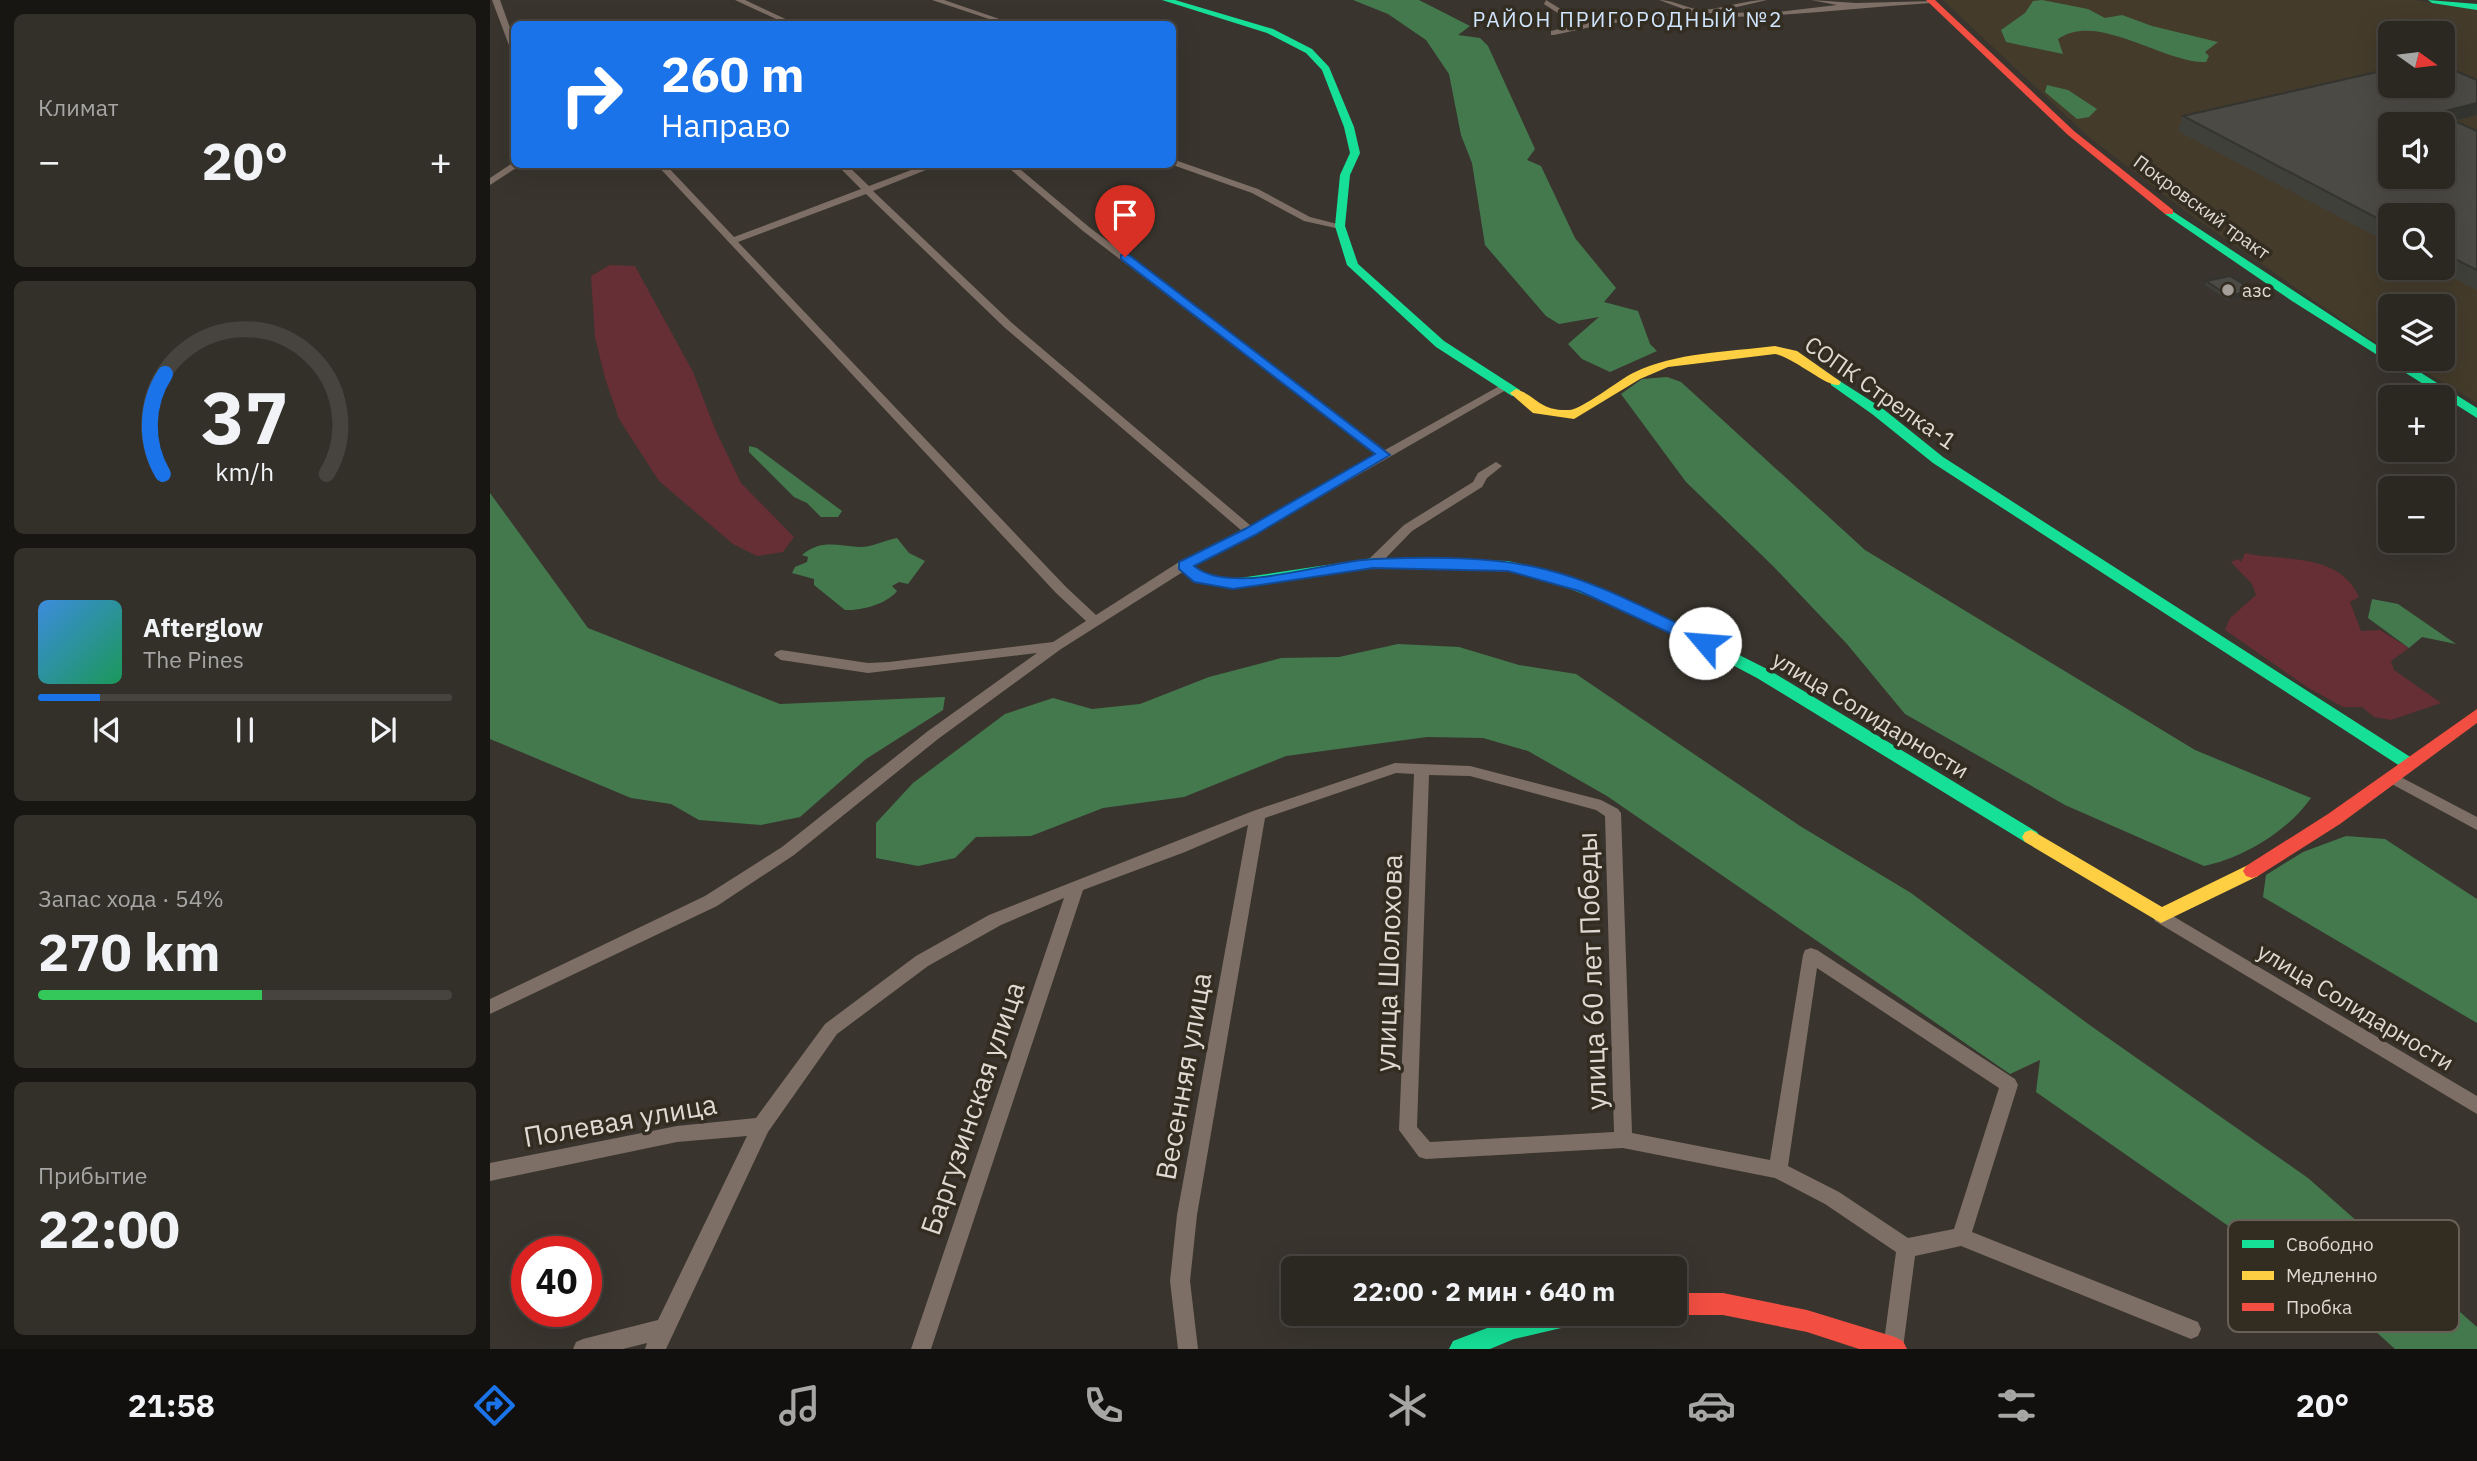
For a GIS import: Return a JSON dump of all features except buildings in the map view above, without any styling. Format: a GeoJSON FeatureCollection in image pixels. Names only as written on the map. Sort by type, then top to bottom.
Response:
{"type":"FeatureCollection","features":[{"type":"Feature","properties":{"kind":"street"},"geometry":{"type":"LineString","coordinates":[[496,0],[511,40]]}},
{"type":"Feature","properties":{"kind":"street"},"geometry":{"type":"LineString","coordinates":[[936,0],[1001,21]]}},
{"type":"Feature","properties":{"kind":"street","name":"СОПК Стрелка-1"},"geometry":{"type":"LineString","coordinates":[[1166,0],[1270,31],[1309,51],[1326,69],[1349,127],[1355,153],[1345,175],[1340,226],[1353,265],[1384,296],[1440,344],[1507,386],[1538,410],[1574,415],[1636,376],[1665,364],[1775,350],[1793,354],[1877,411],[1938,460],[2409,764]]}},
{"type":"Feature","properties":{"kind":"street"},"geometry":{"type":"LineString","coordinates":[[1663,0],[1703,13],[1758,15],[1930,1]]}},
{"type":"Feature","properties":{"kind":"street"},"geometry":{"type":"LineString","coordinates":[[1554,33],[1582,26],[1703,13],[1763,0]]}},
{"type":"Feature","properties":{"kind":"street"},"geometry":{"type":"LineString","coordinates":[[1815,0],[1856,5]]}},
{"type":"Feature","properties":{"kind":"street"},"geometry":{"type":"LineString","coordinates":[[2432,0],[2477,7]]}},
{"type":"Feature","properties":{"kind":"street"},"geometry":{"type":"LineString","coordinates":[[743,1],[786,21]]}},
{"type":"Feature","properties":{"kind":"street","name":"Покровский тракт"},"geometry":{"type":"LineString","coordinates":[[1930,1],[2070,132],[2156,201],[2296,299],[2477,414]]}},
{"type":"Feature","properties":{"kind":"street"},"geometry":{"type":"LineString","coordinates":[[1547,2],[1582,26]]}},
{"type":"Feature","properties":{"kind":"street"},"geometry":{"type":"LineString","coordinates":[[1176,163],[1255,191],[1307,219],[1340,226]]}},
{"type":"Feature","properties":{"kind":"street"},"geometry":{"type":"LineString","coordinates":[[490,182],[512,168]]}},
{"type":"Feature","properties":{"kind":"street"},"geometry":{"type":"LineString","coordinates":[[664,168],[1061,590],[1094,621]]}},
{"type":"Feature","properties":{"kind":"street"},"geometry":{"type":"LineString","coordinates":[[844,168],[1008,325],[1250,532]]}},
{"type":"Feature","properties":{"kind":"street"},"geometry":{"type":"LineString","coordinates":[[731,242],[926,168]]}},
{"type":"Feature","properties":{"kind":"street"},"geometry":{"type":"LineString","coordinates":[[1013,168],[1086,229],[1145,271],[1384,455]]}},
{"type":"Feature","properties":{"kind":"street"},"geometry":{"type":"LineString","coordinates":[[490,1007],[711,901],[788,851],[933,735],[1094,621],[1184,565],[1250,532],[1507,386]]}},
{"type":"Feature","properties":{"kind":"street"},"geometry":{"type":"LineString","coordinates":[[1373,563],[1408,528],[1478,484],[1482,476],[1496,466]]}},
{"type":"Feature","properties":{"kind":"street","name":"улица Солидарности"},"geometry":{"type":"LineString","coordinates":[[1184,565],[1200,578],[1233,584],[1373,563],[1508,566],[1543,573],[1645,613],[1763,674],[2477,1106]]}},
{"type":"Feature","properties":{"kind":"street"},"geometry":{"type":"LineString","coordinates":[[781,655],[868,668],[1056,646]]}},
{"type":"Feature","properties":{"kind":"street"},"geometry":{"type":"LineString","coordinates":[[2161,916],[2243,877],[2393,778],[2477,715]]}},
{"type":"Feature","properties":{"kind":"street"},"geometry":{"type":"LineString","coordinates":[[583,1349],[658,1339],[761,1126],[831,1029],[922,961],[995,920],[1258,814],[1395,768],[1422,770]]}},
{"type":"Feature","properties":{"kind":"street","name":"улица 60 лет Победы"},"geometry":{"type":"LineString","coordinates":[[1422,770],[1470,771],[1601,806],[1613,813],[1623,1140]]}},
{"type":"Feature","properties":{"kind":"street","name":"улица Шолохова"},"geometry":{"type":"LineString","coordinates":[[1422,770],[1408,1130],[1426,1151],[1623,1140]]}},
{"type":"Feature","properties":{"kind":"street"},"geometry":{"type":"LineString","coordinates":[[2393,778],[2477,824]]}},
{"type":"Feature","properties":{"kind":"street","name":"Весенняя улица"},"geometry":{"type":"LineString","coordinates":[[1188,1349],[1180,1281],[1187,1214],[1258,814]]}},
{"type":"Feature","properties":{"kind":"street","name":"Баргузинская улица"},"geometry":{"type":"LineString","coordinates":[[921,1349],[1076,886]]}},
{"type":"Feature","properties":{"kind":"street"},"geometry":{"type":"LineString","coordinates":[[1778,1170],[1811,955],[2008,1085],[1961,1237]]}},
{"type":"Feature","properties":{"kind":"street","name":"Полевая улица"},"geometry":{"type":"LineString","coordinates":[[490,1172],[677,1134],[761,1126]]}},
{"type":"Feature","properties":{"kind":"street"},"geometry":{"type":"LineString","coordinates":[[1623,1140],[1778,1170],[1832,1198],[1906,1248],[1961,1237],[2191,1329]]}},
{"type":"Feature","properties":{"kind":"street"},"geometry":{"type":"LineString","coordinates":[[1687,1304],[1723,1304],[1807,1321],[1894,1349],[1906,1248]]}},
{"type":"Feature","properties":{"kind":"street"},"geometry":{"type":"LineString","coordinates":[[1461,1349],[1523,1326]]}},
{"type":"Feature","properties":{"kind":"shaded area"},"geometry":{"type":"Polygon","coordinates":[[[1353,0],[1419,0],[1470,26],[1458,35],[1480,38],[1488,46],[1535,149],[1527,160],[1541,166],[1575,238],[1616,288],[1604,302],[1638,311],[1650,344],[1657,351],[1610,372],[1582,359],[1568,344],[1599,317],[1559,324],[1546,316],[1485,245],[1472,163],[1461,135],[1449,74],[1426,40],[1388,14],[1353,0]]]}},
{"type":"Feature","properties":{"kind":"shaded area"},"geometry":{"type":"Polygon","coordinates":[[[1943,0],[2415,0],[2477,10],[2477,403],[2455,390],[2455,385],[2447,385],[2424,371],[2455,371],[2455,294],[2378,294],[2378,344],[2188,213],[2089,137],[1943,0]]]}},
{"type":"Feature","properties":{"kind":"shaded area"},"geometry":{"type":"Polygon","coordinates":[[[2042,0],[2088,9],[2105,18],[2122,15],[2152,26],[2218,42],[2205,52],[2209,56],[2206,62],[2189,60],[2111,34],[2092,31],[2074,32],[2058,39],[2063,54],[2006,42],[2001,30],[2025,13],[2033,1],[2042,0]]]}},
{"type":"Feature","properties":{"kind":"shaded area"},"geometry":{"type":"Polygon","coordinates":[[[2047,85],[2068,90],[2097,109],[2089,117],[2077,119],[2045,92],[2047,85]]]}},
{"type":"Feature","properties":{"kind":"shaded area"},"geometry":{"type":"Polygon","coordinates":[[[610,265],[635,266],[693,372],[715,429],[741,483],[794,537],[783,552],[757,556],[733,544],[659,481],[619,419],[595,337],[591,276],[610,265]]]}},
{"type":"Feature","properties":{"kind":"shaded area"},"geometry":{"type":"Polygon","coordinates":[[[1667,377],[1681,382],[1865,550],[2195,750],[2311,798],[2277,832],[2249,850],[2204,866],[2065,805],[1905,714],[1847,644],[1773,566],[1686,482],[1621,394],[1642,379],[1667,377]]]}},
{"type":"Feature","properties":{"kind":"shaded area"},"geometry":{"type":"Polygon","coordinates":[[[749,446],[757,448],[842,511],[838,517],[821,517],[807,503],[794,497],[749,452],[749,446]]]}},
{"type":"Feature","properties":{"kind":"shaded area"},"geometry":{"type":"Polygon","coordinates":[[[490,493],[588,628],[780,704],[945,697],[943,710],[866,759],[800,817],[761,825],[699,820],[671,804],[631,798],[490,739],[490,493]]]}},
{"type":"Feature","properties":{"kind":"shaded area"},"geometry":{"type":"Polygon","coordinates":[[[897,538],[909,553],[925,561],[908,584],[899,582],[892,586],[897,591],[893,596],[873,606],[845,610],[814,585],[814,579],[792,573],[795,567],[807,562],[808,557],[802,555],[816,547],[863,547],[897,538]]]}},
{"type":"Feature","properties":{"kind":"shaded area"},"geometry":{"type":"Polygon","coordinates":[[[2245,553],[2308,561],[2338,572],[2350,582],[2359,597],[2350,602],[2361,631],[2380,630],[2409,648],[2391,661],[2394,670],[2441,703],[2391,720],[2374,717],[2362,707],[2343,707],[2307,687],[2225,630],[2230,618],[2256,595],[2252,584],[2231,562],[2238,559],[2241,562],[2245,553]]]}},
{"type":"Feature","properties":{"kind":"shaded area"},"geometry":{"type":"Polygon","coordinates":[[[2372,599],[2398,604],[2456,644],[2422,637],[2409,648],[2368,618],[2372,599]]]}},
{"type":"Feature","properties":{"kind":"shaded area"},"geometry":{"type":"Polygon","coordinates":[[[1398,644],[1459,647],[1519,665],[1576,674],[1800,826],[1911,893],[2091,1026],[2308,1178],[2356,1220],[2228,1220],[2228,1226],[2036,1092],[2040,1060],[2010,1074],[1607,796],[1528,751],[1483,738],[1427,737],[1286,756],[1184,797],[1103,808],[1031,836],[976,837],[955,858],[918,866],[876,858],[876,823],[913,783],[1005,714],[1053,698],[1092,709],[1140,704],[1209,677],[1281,658],[1339,657],[1398,644]]]}},
{"type":"Feature","properties":{"kind":"shaded area"},"geometry":{"type":"Polygon","coordinates":[[[2346,836],[2385,839],[2477,899],[2477,1023],[2263,897],[2266,875],[2303,852],[2346,836]]]}},
{"type":"Feature","properties":{"kind":"shaded area"},"geometry":{"type":"Polygon","coordinates":[[[2459,1311],[2477,1327],[2477,1349],[2395,1349],[2376,1332],[2459,1332],[2459,1311]]]}},
{"type":"Feature","properties":{"kind":"traffic: fast"},"geometry":{"type":"LineString","coordinates":[[1166,0],[1270,31],[1309,51],[1326,69],[1349,127],[1355,153],[1345,175],[1340,226],[1353,265],[1440,344],[1516,393]]}},
{"type":"Feature","properties":{"kind":"traffic: fast"},"geometry":{"type":"LineString","coordinates":[[2432,0],[2477,7]]}},
{"type":"Feature","properties":{"kind":"traffic: fast"},"geometry":{"type":"LineString","coordinates":[[2169,212],[2296,299],[2477,414]]}},
{"type":"Feature","properties":{"kind":"traffic: fast"},"geometry":{"type":"LineString","coordinates":[[1835,382],[1877,411],[1938,460],[2409,764]]}},
{"type":"Feature","properties":{"kind":"traffic: fast"},"geometry":{"type":"LineString","coordinates":[[1184,565],[1200,578],[1233,584],[1373,563],[1508,566],[1543,573],[1645,613],[1763,674],[2031,837]]}},
{"type":"Feature","properties":{"kind":"traffic: fast"},"geometry":{"type":"LineString","coordinates":[[1461,1349],[1523,1326]]}},
{"type":"Feature","properties":{"kind":"traffic: slow"},"geometry":{"type":"LineString","coordinates":[[1516,393],[1538,410],[1574,415],[1636,376],[1665,364],[1775,350],[1793,354],[1835,382]]}},
{"type":"Feature","properties":{"kind":"traffic: slow"},"geometry":{"type":"LineString","coordinates":[[2031,837],[2161,916],[2252,871]]}},
{"type":"Feature","properties":{"kind":"traffic: jam"},"geometry":{"type":"LineString","coordinates":[[1930,0],[2071,133],[2169,212]]}},
{"type":"Feature","properties":{"kind":"traffic: jam"},"geometry":{"type":"LineString","coordinates":[[2252,871],[2334,819],[2477,715]]}},
{"type":"Feature","properties":{"kind":"traffic: jam"},"geometry":{"type":"LineString","coordinates":[[1687,1304],[1723,1304],[1807,1321],[1895,1349]]}},
{"type":"Feature","properties":{"kind":"place","name":"азс"},"geometry":{"type":"Point","coordinates":[2228,290]}},
{"type":"Feature","properties":{"kind":"district","name":"РАЙОН ПРИГОРОДНЫЙ №2"},"geometry":{"type":"Point","coordinates":[1628,19]}},
{"type":"Feature","properties":{"kind":"route"},"geometry":{"type":"LineString","coordinates":[[1125,257],[1384,455],[1250,532],[1184,565],[1200,578],[1212,583],[1233,584],[1373,563],[1508,566],[1543,573],[1585,588],[1645,613],[1705,643]]}}]}
